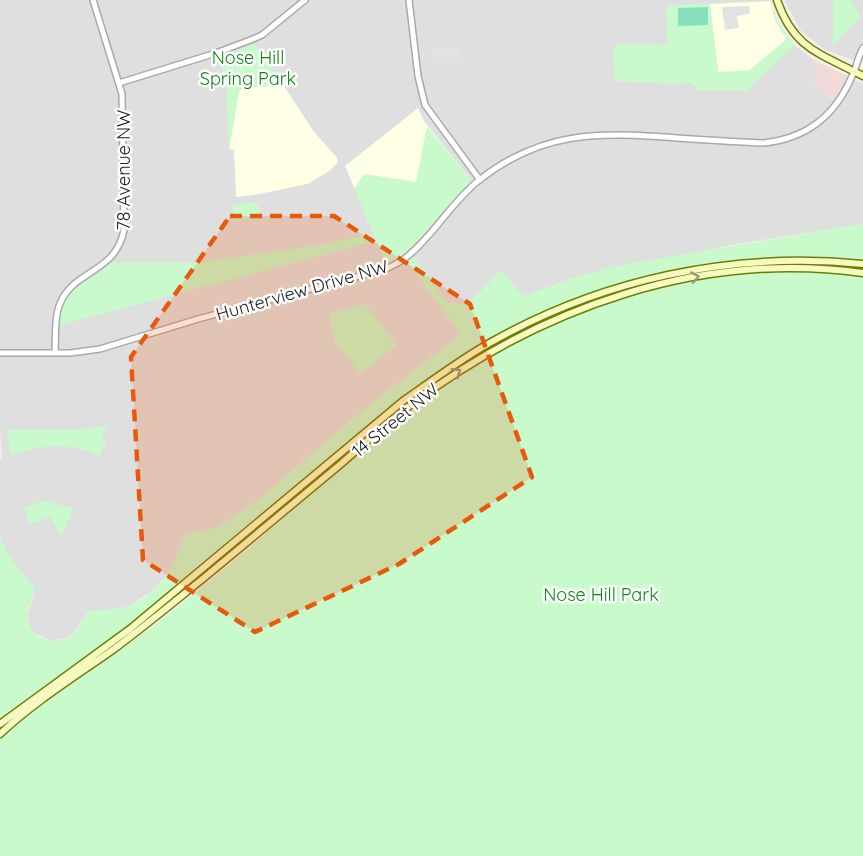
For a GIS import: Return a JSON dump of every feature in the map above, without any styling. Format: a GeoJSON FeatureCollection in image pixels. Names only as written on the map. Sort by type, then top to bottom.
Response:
{"type":"FeatureCollection","features":[{"type":"Feature","properties":{"kind":"main road"},"geometry":{"type":"LineString","coordinates":[[777,0],[789,27],[809,48],[825,59],[863,76]]}},
{"type":"Feature","properties":{"kind":"main road","name":"14 Street NW"},"geometry":{"type":"LineString","coordinates":[[0,724],[130,629],[403,401],[447,370],[515,330],[576,302],[616,288],[700,268],[789,260],[863,264]]}},
{"type":"Feature","properties":{"kind":"main road","name":"14 Street NW"},"geometry":{"type":"LineString","coordinates":[[0,734],[38,703],[135,633],[411,405],[455,374],[509,341],[609,298],[646,287],[690,278],[724,272],[792,268],[863,273]]}},
{"type":"Feature","properties":{"kind":"street","name":"78 Avenue NW"},"geometry":{"type":"LineString","coordinates":[[55,352],[56,317],[60,302],[75,282],[111,259],[123,237],[125,223],[123,105],[119,83],[93,0]]}},
{"type":"Feature","properties":{"kind":"street"},"geometry":{"type":"LineString","coordinates":[[119,83],[216,53],[262,35],[305,0]]}},
{"type":"Feature","properties":{"kind":"street"},"geometry":{"type":"LineString","coordinates":[[409,0],[424,102],[439,127],[480,180]]}},
{"type":"Feature","properties":{"kind":"street","name":"Hunterview Drive NW"},"geometry":{"type":"LineString","coordinates":[[0,353],[100,349],[198,319],[386,269],[411,254],[468,190],[480,180],[534,148],[584,136],[635,135],[764,143],[785,141],[812,128],[824,119],[836,105],[854,72],[863,48]]}},
{"type":"Feature","properties":{"kind":"highlighted area"},"geometry":{"type":"Polygon","coordinates":[[[230,216],[334,216],[470,304],[532,477],[399,564],[255,632],[143,560],[131,357],[230,216]]]}},
{"type":"Feature","properties":{"kind":"shaded area"},"geometry":{"type":"Polygon","coordinates":[[[0,0],[769,0],[784,32],[794,45],[810,57],[818,71],[812,82],[834,101],[845,75],[863,84],[863,224],[737,244],[570,279],[526,296],[475,299],[467,305],[447,303],[413,257],[407,261],[461,334],[362,411],[252,505],[216,528],[186,534],[171,570],[152,591],[128,606],[89,611],[68,638],[51,641],[35,633],[30,627],[27,616],[35,592],[9,557],[0,536],[0,459],[2,459],[0,430],[0,0]]]}},
{"type":"Feature","properties":{"kind":"shaded area"},"geometry":{"type":"Polygon","coordinates":[[[784,0],[863,0],[863,44],[853,60],[825,50],[801,31],[784,0]]]}},
{"type":"Feature","properties":{"kind":"shaded area"},"geometry":{"type":"Polygon","coordinates":[[[770,1],[776,22],[787,39],[749,71],[718,72],[710,4],[770,1]]]}},
{"type":"Feature","properties":{"kind":"shaded area"},"geometry":{"type":"Polygon","coordinates":[[[749,6],[750,14],[737,16],[739,28],[725,30],[722,7],[749,6]]]}},
{"type":"Feature","properties":{"kind":"shaded area"},"geometry":{"type":"Polygon","coordinates":[[[431,48],[462,48],[462,62],[431,63],[431,48]]]}},
{"type":"Feature","properties":{"kind":"shaded area"},"geometry":{"type":"Polygon","coordinates":[[[810,58],[845,75],[834,101],[812,82],[818,71],[810,58]]]}},
{"type":"Feature","properties":{"kind":"shaded area"},"geometry":{"type":"Polygon","coordinates":[[[280,80],[314,132],[338,162],[328,172],[307,184],[236,197],[234,150],[229,149],[239,91],[245,87],[265,87],[280,80]]]}},
{"type":"Feature","properties":{"kind":"shaded area"},"geometry":{"type":"Polygon","coordinates":[[[418,108],[424,121],[472,181],[445,208],[411,249],[387,265],[345,166],[418,108]]]}},
{"type":"Feature","properties":{"kind":"green space"},"geometry":{"type":"Polygon","coordinates":[[[833,0],[851,0],[861,17],[833,45],[833,0]]]}},
{"type":"Feature","properties":{"kind":"green space"},"geometry":{"type":"Polygon","coordinates":[[[710,4],[718,72],[749,71],[787,39],[776,22],[772,9],[794,45],[747,90],[696,90],[695,86],[688,82],[680,84],[615,81],[613,49],[615,49],[615,44],[667,45],[666,8],[669,5],[710,4]]]}},
{"type":"Feature","properties":{"kind":"green space"},"geometry":{"type":"Polygon","coordinates":[[[708,7],[708,25],[678,26],[678,8],[708,7]]]}},
{"type":"Feature","properties":{"kind":"green space","name":"Nose Hill Spring Park"},"geometry":{"type":"Polygon","coordinates":[[[255,44],[280,80],[265,87],[245,87],[239,91],[229,149],[226,86],[220,58],[255,44]]]}},
{"type":"Feature","properties":{"kind":"green space"},"geometry":{"type":"Polygon","coordinates":[[[427,126],[472,181],[445,208],[411,249],[387,265],[354,189],[364,174],[416,182],[427,126]]]}},
{"type":"Feature","properties":{"kind":"green space"},"geometry":{"type":"Polygon","coordinates":[[[254,202],[259,208],[257,216],[237,220],[233,217],[233,205],[254,202]]]}},
{"type":"Feature","properties":{"kind":"green space"},"geometry":{"type":"Polygon","coordinates":[[[863,224],[863,262],[814,258],[764,259],[668,272],[620,284],[574,300],[529,319],[485,342],[402,398],[128,628],[21,703],[0,721],[0,536],[9,557],[35,588],[27,615],[31,629],[42,638],[62,640],[75,632],[89,611],[117,609],[142,599],[152,591],[169,570],[186,534],[216,528],[252,505],[362,411],[461,334],[407,261],[413,256],[447,303],[467,305],[501,270],[522,295],[526,296],[570,279],[615,266],[863,224]]]}},
{"type":"Feature","properties":{"kind":"green space"},"geometry":{"type":"Polygon","coordinates":[[[370,234],[373,242],[60,325],[64,301],[70,293],[111,263],[196,263],[327,244],[370,234]]]}},
{"type":"Feature","properties":{"kind":"green space","name":"Nose Hill Park"},"geometry":{"type":"Polygon","coordinates":[[[784,270],[863,276],[863,856],[0,856],[0,739],[29,714],[127,646],[185,602],[412,408],[462,373],[504,348],[548,326],[592,308],[685,282],[784,270]]]}},
{"type":"Feature","properties":{"kind":"green space"},"geometry":{"type":"Polygon","coordinates":[[[365,304],[397,345],[361,374],[335,343],[329,316],[331,313],[365,304]]]}},
{"type":"Feature","properties":{"kind":"green space"},"geometry":{"type":"Polygon","coordinates":[[[108,425],[102,434],[106,443],[99,457],[77,449],[55,446],[32,449],[10,456],[8,430],[84,429],[108,425]]]}},
{"type":"Feature","properties":{"kind":"green space"},"geometry":{"type":"Polygon","coordinates":[[[44,501],[73,508],[64,532],[60,534],[50,517],[29,524],[24,507],[44,501]]]}}]}
